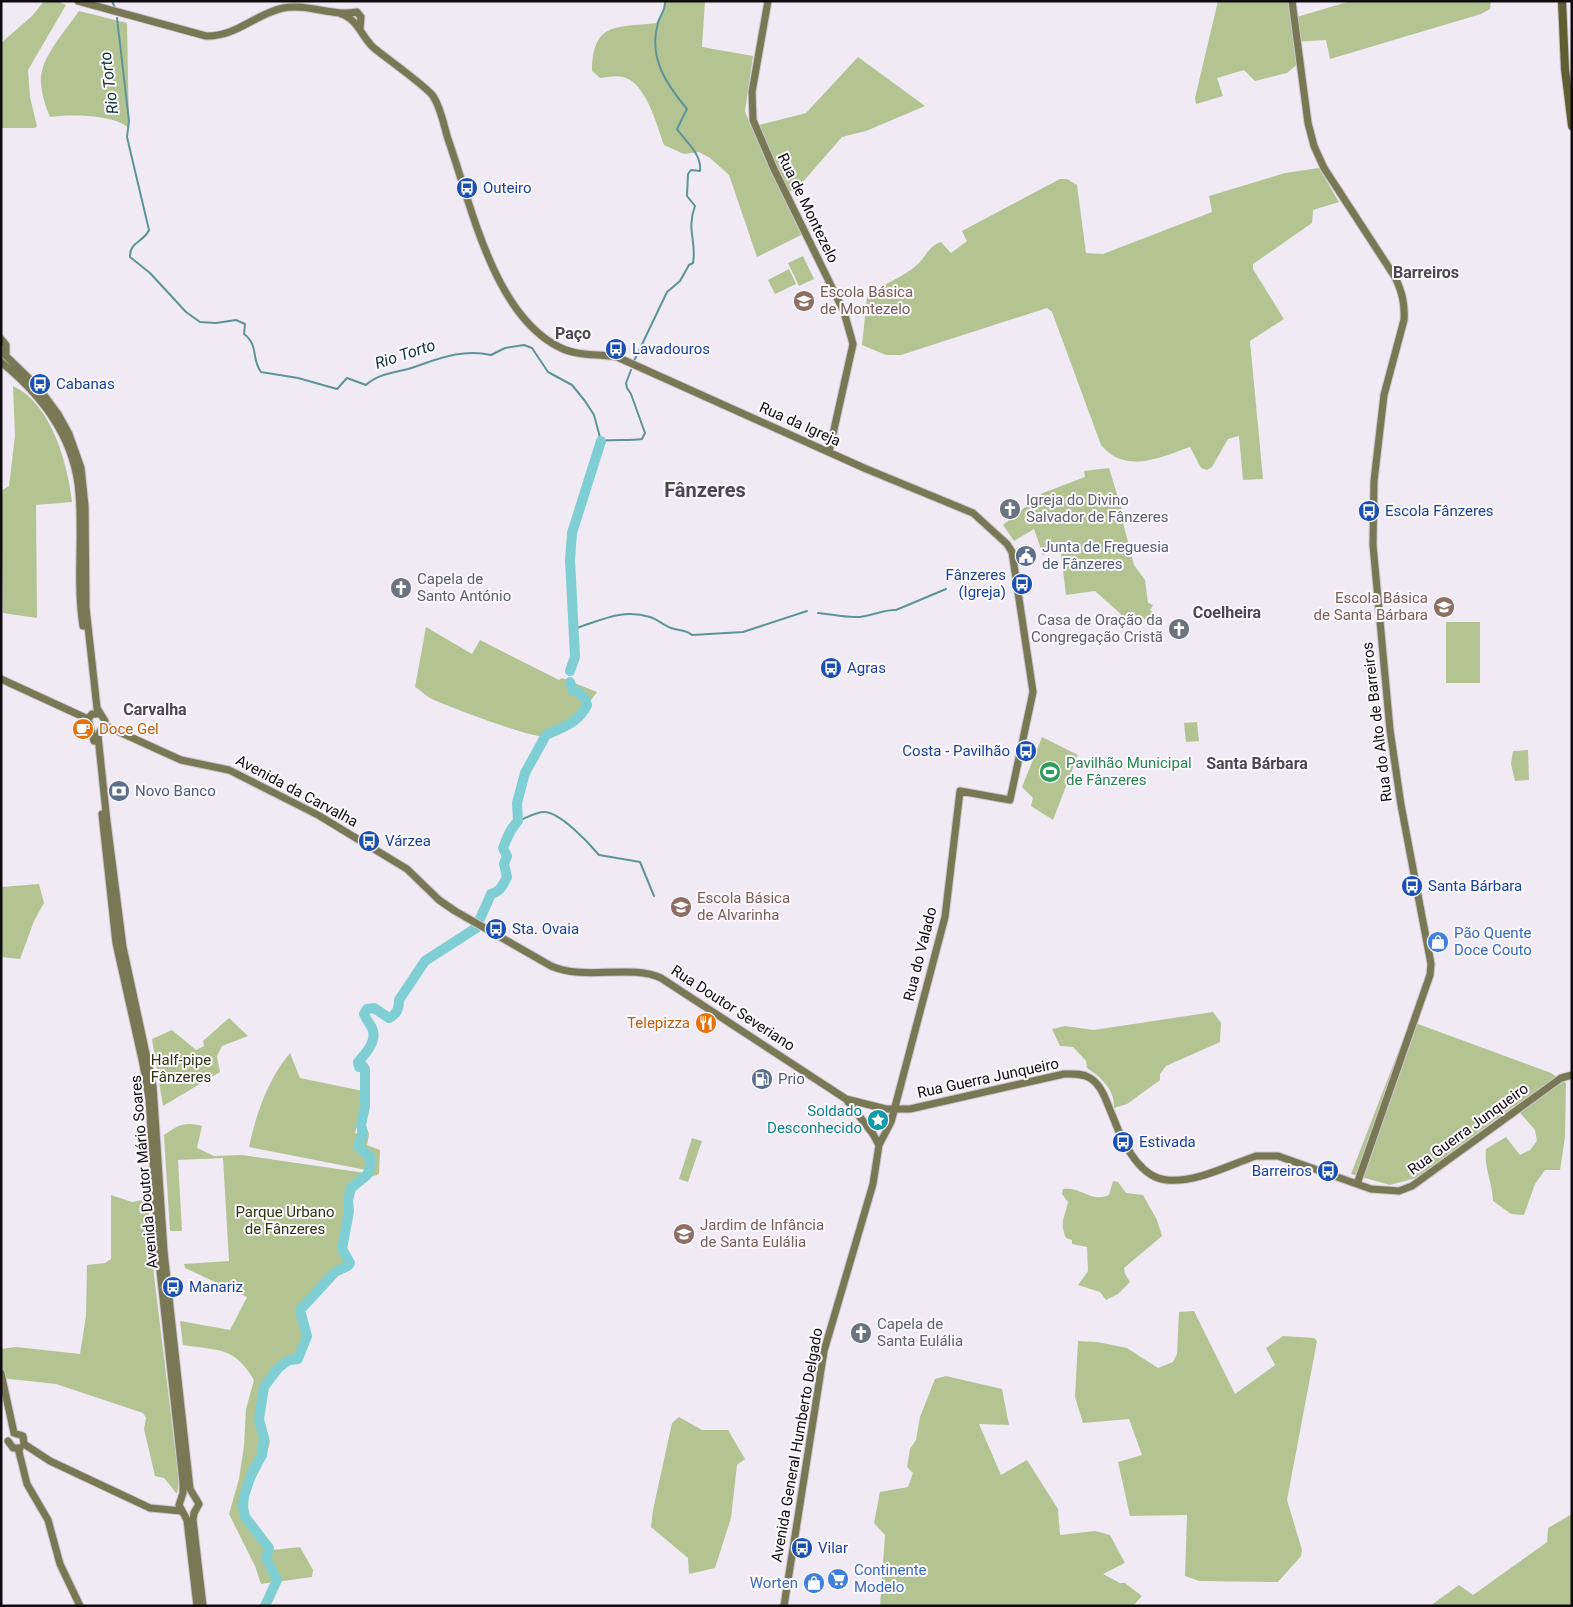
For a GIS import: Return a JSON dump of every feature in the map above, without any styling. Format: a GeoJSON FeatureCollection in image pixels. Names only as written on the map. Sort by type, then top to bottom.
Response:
{"type":"FeatureCollection","features":[{"type":"Feature","properties":{"kind":"main road"},"geometry":{"type":"LineString","coordinates":[[1562,1],[1572,126]]}},
{"type":"Feature","properties":{"kind":"street","name":"Rua da Igreja"},"geometry":{"type":"LineString","coordinates":[[78,1],[206,36],[220,36],[230,33],[286,8],[307,8],[341,14],[354,19],[362,34],[372,46],[433,96],[454,155],[476,230],[492,266],[521,314],[561,348],[617,357],[828,452],[973,514],[1007,544],[1012,552],[1033,692],[1010,800],[960,791]]}},
{"type":"Feature","properties":{"kind":"street","name":"Rua de Montezelo"},"geometry":{"type":"LineString","coordinates":[[768,1],[752,92],[753,120],[776,174],[844,312],[853,344],[828,452]]}},
{"type":"Feature","properties":{"kind":"street","name":"Rua do Alto de Barreiros"},"geometry":{"type":"LineString","coordinates":[[1292,1],[1308,124],[1314,146],[1324,168],[1395,277],[1405,307],[1404,320],[1384,396],[1374,481],[1373,545],[1390,730],[1401,804],[1431,964],[1430,975],[1357,1184]]}},
{"type":"Feature","properties":{"kind":"street"},"geometry":{"type":"LineString","coordinates":[[1,338],[6,345],[3,354],[38,388],[58,414],[69,434],[81,468],[85,506],[86,614],[96,702],[104,719],[102,727],[91,728]]}},
{"type":"Feature","properties":{"kind":"street"},"geometry":{"type":"LineString","coordinates":[[1,362],[28,385],[47,407],[61,431],[74,463],[80,492],[80,603],[90,678],[89,717]]}},
{"type":"Feature","properties":{"kind":"street"},"geometry":{"type":"LineString","coordinates":[[1,679],[89,717],[100,714]]}},
{"type":"Feature","properties":{"kind":"street","name":"Avenida Doutor Mário Soares"},"geometry":{"type":"LineString","coordinates":[[89,717],[116,944],[148,1090],[160,1267],[183,1482],[181,1500],[183,1512],[187,1520],[197,1606]]}},
{"type":"Feature","properties":{"kind":"street","name":"Avenida Doutor Mário Soares"},"geometry":{"type":"LineString","coordinates":[[102,727],[98,736],[123,947],[145,1044],[154,1094],[167,1285],[189,1483],[199,1504],[194,1513],[203,1606]]}},
{"type":"Feature","properties":{"kind":"street","name":"Avenida da Carvalha"},"geometry":{"type":"LineString","coordinates":[[102,727],[181,760],[229,770],[318,815],[389,858]]}},
{"type":"Feature","properties":{"kind":"street","name":"Rua do Valado"},"geometry":{"type":"LineString","coordinates":[[891,1122],[945,918],[960,791]]}},
{"type":"Feature","properties":{"kind":"street","name":"Rua Doutor Severiano"},"geometry":{"type":"LineString","coordinates":[[389,858],[407,869],[439,900],[486,929],[564,971],[634,973],[661,978],[846,1099]]}},
{"type":"Feature","properties":{"kind":"street","name":"Rua Guerra Junqueiro"},"geometry":{"type":"LineString","coordinates":[[846,1099],[867,1105],[907,1108],[1064,1074],[1078,1074],[1090,1078],[1100,1087],[1132,1154],[1143,1170],[1155,1178],[1168,1180],[1186,1179],[1256,1156],[1266,1155],[1278,1156],[1385,1192],[1399,1192],[1412,1186],[1553,1084],[1572,1075]]}},
{"type":"Feature","properties":{"kind":"street"},"geometry":{"type":"LineString","coordinates":[[846,1099],[874,1134],[879,1145]]}},
{"type":"Feature","properties":{"kind":"street"},"geometry":{"type":"LineString","coordinates":[[861,1120],[860,1111],[867,1105]]}},
{"type":"Feature","properties":{"kind":"street","name":"Rua Guerra Junqueiro"},"geometry":{"type":"LineString","coordinates":[[891,1122],[907,1108]]}},
{"type":"Feature","properties":{"kind":"street","name":"Avenida General Humberto Delgado"},"geometry":{"type":"LineString","coordinates":[[784,1606],[824,1351],[873,1184],[879,1145],[891,1122]]}},
{"type":"Feature","properties":{"kind":"street"},"geometry":{"type":"LineString","coordinates":[[874,1134],[885,1132]]}},
{"type":"Feature","properties":{"kind":"street"},"geometry":{"type":"LineString","coordinates":[[1,1373],[14,1433]]}},
{"type":"Feature","properties":{"kind":"street"},"geometry":{"type":"LineString","coordinates":[[14,1433],[5,1442],[11,1446],[21,1446],[150,1508],[194,1513]]}},
{"type":"Feature","properties":{"kind":"street"},"geometry":{"type":"LineString","coordinates":[[14,1433],[23,1436],[21,1446],[27,1484],[48,1520],[60,1564],[80,1606]]}},
{"type":"Feature","properties":{"kind":"street"},"geometry":{"type":"LineString","coordinates":[[167,1510],[175,1508],[188,1494],[194,1496]]}},
{"type":"Feature","properties":{"kind":"green space"},"geometry":{"type":"Polygon","coordinates":[[[44,1],[57,1],[66,5],[28,70],[30,97],[37,126],[35,128],[1,128],[1,43],[32,16],[44,1]]]}},
{"type":"Feature","properties":{"kind":"green space"},"geometry":{"type":"Polygon","coordinates":[[[664,1],[705,1],[702,47],[753,56],[745,111],[751,127],[806,113],[858,57],[925,106],[866,131],[842,137],[801,184],[788,193],[809,231],[757,257],[729,175],[710,158],[699,152],[684,154],[664,145],[654,116],[644,96],[631,81],[617,76],[600,78],[592,71],[593,55],[602,35],[618,27],[656,23],[663,13],[664,1]]]}},
{"type":"Feature","properties":{"kind":"green space"},"geometry":{"type":"Polygon","coordinates":[[[1218,1],[1289,1],[1293,18],[1351,1],[1491,1],[1490,9],[1481,14],[1330,59],[1326,40],[1294,42],[1298,64],[1287,73],[1255,81],[1244,70],[1217,78],[1223,96],[1196,104],[1195,98],[1218,1]]]}},
{"type":"Feature","properties":{"kind":"green space"},"geometry":{"type":"Polygon","coordinates":[[[79,11],[127,23],[129,129],[114,120],[92,116],[50,117],[41,88],[42,71],[48,56],[79,11]]]}},
{"type":"Feature","properties":{"kind":"green space"},"geometry":{"type":"Polygon","coordinates":[[[1319,168],[1339,202],[1313,210],[1312,223],[1253,264],[1253,269],[1284,319],[1250,341],[1263,479],[1243,480],[1239,436],[1228,439],[1212,467],[1207,470],[1201,468],[1190,447],[1156,459],[1144,461],[1121,459],[1111,454],[1101,445],[1052,312],[1047,308],[901,355],[886,355],[862,345],[867,297],[912,269],[937,243],[941,242],[951,253],[967,241],[962,231],[1060,179],[1067,179],[1077,185],[1086,253],[1103,254],[1212,212],[1209,196],[1285,173],[1319,168]]]}},
{"type":"Feature","properties":{"kind":"green space"},"geometry":{"type":"Polygon","coordinates":[[[803,256],[814,279],[799,286],[788,263],[803,256]]]}},
{"type":"Feature","properties":{"kind":"green space"},"geometry":{"type":"Polygon","coordinates":[[[789,269],[796,284],[775,294],[768,280],[789,269]]]}},
{"type":"Feature","properties":{"kind":"green space"},"geometry":{"type":"Polygon","coordinates":[[[13,386],[26,394],[38,406],[47,420],[62,453],[72,502],[36,505],[37,618],[3,613],[1,491],[9,486],[15,436],[13,386]]]}},
{"type":"Feature","properties":{"kind":"green space"},"geometry":{"type":"Polygon","coordinates":[[[1109,468],[1124,517],[1123,523],[1134,565],[1145,580],[1148,603],[1153,605],[1150,610],[1154,613],[1150,619],[1140,620],[1135,615],[1123,616],[1095,591],[1066,595],[1060,546],[1043,555],[1034,529],[1014,541],[1003,525],[1043,493],[1085,477],[1084,471],[1109,468]]]}},
{"type":"Feature","properties":{"kind":"green space"},"geometry":{"type":"Polygon","coordinates":[[[1446,622],[1480,622],[1480,683],[1446,683],[1446,622]]]}},
{"type":"Feature","properties":{"kind":"green space"},"geometry":{"type":"Polygon","coordinates":[[[426,627],[472,654],[480,640],[559,680],[562,678],[597,692],[573,719],[558,729],[542,736],[522,732],[469,714],[430,698],[415,687],[426,627]]]}},
{"type":"Feature","properties":{"kind":"green space"},"geometry":{"type":"Polygon","coordinates":[[[1197,722],[1199,741],[1186,742],[1184,723],[1197,722]]]}},
{"type":"Feature","properties":{"kind":"green space","name":"Pavilhão Municipal de Fânzeres"},"geometry":{"type":"Polygon","coordinates":[[[1042,737],[1078,755],[1053,820],[1031,806],[1033,798],[1022,787],[1042,737]]]}},
{"type":"Feature","properties":{"kind":"green space"},"geometry":{"type":"Polygon","coordinates":[[[1528,750],[1529,780],[1515,781],[1511,764],[1513,751],[1528,750]]]}},
{"type":"Feature","properties":{"kind":"green space"},"geometry":{"type":"Polygon","coordinates":[[[39,884],[44,903],[34,921],[20,959],[1,957],[1,887],[39,884]]]}},
{"type":"Feature","properties":{"kind":"green space"},"geometry":{"type":"Polygon","coordinates":[[[1213,1012],[1221,1023],[1220,1042],[1166,1066],[1160,1074],[1160,1080],[1127,1104],[1114,1108],[1114,1101],[1110,1090],[1087,1068],[1086,1061],[1073,1047],[1060,1046],[1052,1029],[1065,1026],[1094,1030],[1213,1012]]]}},
{"type":"Feature","properties":{"kind":"green space","name":"Half-pipe Fânzeres"},"geometry":{"type":"Polygon","coordinates":[[[229,1018],[248,1036],[222,1046],[217,1056],[220,1072],[163,1106],[152,1039],[172,1030],[196,1050],[204,1046],[203,1041],[229,1018]]]}},
{"type":"Feature","properties":{"kind":"green space"},"geometry":{"type":"Polygon","coordinates":[[[1409,1024],[1418,1024],[1551,1073],[1566,1083],[1565,1137],[1560,1170],[1545,1170],[1535,1184],[1524,1215],[1511,1214],[1493,1201],[1486,1163],[1486,1149],[1506,1137],[1520,1155],[1530,1150],[1537,1141],[1535,1130],[1514,1106],[1416,1178],[1390,1185],[1351,1174],[1409,1024]]]}},
{"type":"Feature","properties":{"kind":"green space","name":"Parque Urbano de Fânzeres"},"geometry":{"type":"Polygon","coordinates":[[[290,1053],[300,1078],[363,1091],[364,1098],[355,1133],[357,1134],[359,1123],[365,1124],[369,1134],[367,1145],[380,1150],[379,1174],[356,1180],[348,1188],[346,1195],[346,1220],[339,1251],[346,1260],[346,1264],[332,1271],[297,1309],[304,1336],[296,1356],[269,1385],[263,1410],[264,1427],[270,1441],[267,1454],[253,1483],[246,1506],[251,1518],[272,1550],[300,1547],[313,1570],[312,1577],[261,1584],[255,1566],[229,1514],[239,1479],[244,1446],[246,1409],[254,1380],[240,1361],[224,1352],[183,1345],[180,1321],[230,1330],[247,1297],[185,1268],[184,1264],[229,1261],[223,1158],[178,1160],[182,1231],[170,1231],[164,1135],[174,1128],[186,1124],[202,1126],[197,1148],[214,1156],[242,1155],[365,1173],[366,1170],[249,1147],[255,1122],[269,1085],[290,1053]]]}},
{"type":"Feature","properties":{"kind":"green space"},"geometry":{"type":"Polygon","coordinates":[[[692,1138],[702,1141],[688,1182],[679,1179],[692,1138]]]}},
{"type":"Feature","properties":{"kind":"green space"},"geometry":{"type":"Polygon","coordinates":[[[1113,1181],[1118,1182],[1126,1193],[1143,1195],[1157,1220],[1162,1236],[1124,1268],[1130,1282],[1118,1294],[1106,1300],[1100,1292],[1078,1285],[1088,1271],[1087,1247],[1072,1244],[1072,1240],[1066,1238],[1063,1220],[1068,1202],[1062,1194],[1063,1189],[1069,1189],[1091,1196],[1103,1197],[1109,1195],[1113,1181]]]}},
{"type":"Feature","properties":{"kind":"green space"},"geometry":{"type":"Polygon","coordinates":[[[111,1195],[132,1202],[148,1199],[152,1259],[179,1481],[177,1494],[164,1478],[155,1476],[144,1429],[146,1418],[143,1413],[56,1384],[1,1378],[1,1349],[16,1347],[80,1354],[86,1316],[87,1265],[105,1263],[111,1259],[111,1195]]]}},
{"type":"Feature","properties":{"kind":"green space"},"geometry":{"type":"Polygon","coordinates":[[[1194,1311],[1235,1394],[1275,1365],[1266,1348],[1283,1336],[1314,1338],[1317,1341],[1287,1500],[1302,1550],[1301,1556],[1278,1582],[1199,1581],[1185,1576],[1187,1515],[1130,1516],[1118,1462],[1142,1455],[1129,1419],[1083,1423],[1075,1397],[1078,1341],[1097,1342],[1127,1348],[1158,1368],[1173,1362],[1177,1354],[1179,1312],[1194,1311]]]}},
{"type":"Feature","properties":{"kind":"green space"},"geometry":{"type":"Polygon","coordinates":[[[946,1376],[1002,1389],[1009,1425],[979,1424],[1001,1475],[1027,1460],[1058,1509],[1060,1535],[1095,1531],[1110,1535],[1125,1563],[1103,1574],[1120,1583],[1125,1583],[1142,1596],[1133,1606],[880,1606],[885,1535],[874,1523],[880,1492],[908,1487],[913,1473],[907,1467],[910,1449],[916,1440],[920,1417],[935,1379],[946,1376]]]}},
{"type":"Feature","properties":{"kind":"green space"},"geometry":{"type":"Polygon","coordinates":[[[679,1417],[702,1430],[728,1430],[745,1459],[737,1465],[731,1518],[715,1568],[689,1574],[688,1558],[651,1527],[672,1423],[679,1417]]]}},
{"type":"Feature","properties":{"kind":"green space"},"geometry":{"type":"Polygon","coordinates":[[[1572,1514],[1572,1606],[1430,1606],[1459,1585],[1473,1595],[1547,1542],[1548,1528],[1572,1514]]]}},
{"type":"Feature","properties":{"kind":"waterway","name":"Rio Torto"},"geometry":{"type":"LineString","coordinates":[[112,1],[115,8]]}},
{"type":"Feature","properties":{"kind":"waterway"},"geometry":{"type":"LineString","coordinates":[[634,361],[667,292],[680,281],[689,265],[693,263],[694,256],[691,222],[695,206],[687,196],[688,174],[691,170],[700,171],[700,165],[693,148],[677,129],[687,109],[672,90],[657,59],[656,35],[659,20],[665,7],[665,1]]}},
{"type":"Feature","properties":{"kind":"waterway","name":"Rio Torto"},"geometry":{"type":"LineString","coordinates":[[117,18],[129,121],[127,137],[149,230],[134,245],[130,252],[130,257],[150,273],[186,312],[200,322],[216,323],[236,320],[245,324],[244,334],[252,343],[256,362],[261,372],[298,378],[337,389],[347,378],[366,385],[381,376],[449,356],[469,353],[491,355],[505,348],[524,345],[532,348],[548,372],[572,385],[585,401],[594,415],[601,441],[642,439],[645,433],[627,388],[626,383],[631,370]]}},
{"type":"Feature","properties":{"kind":"waterway","name":"Rio Torto"},"geometry":{"type":"LineString","coordinates":[[570,671],[575,657],[570,560],[572,533],[601,441]]}},
{"type":"Feature","properties":{"kind":"waterway"},"geometry":{"type":"LineString","coordinates":[[818,613],[860,617],[896,610],[946,589]]}},
{"type":"Feature","properties":{"kind":"waterway"},"geometry":{"type":"LineString","coordinates":[[573,629],[611,617],[630,614],[650,617],[671,628],[692,635],[743,632],[807,611]]}},
{"type":"Feature","properties":{"kind":"waterway","name":"Rio Torto"},"geometry":{"type":"LineString","coordinates":[[265,1606],[277,1580],[266,1558],[269,1548],[245,1517],[243,1507],[244,1496],[251,1475],[262,1455],[264,1438],[259,1419],[264,1387],[278,1368],[289,1360],[298,1359],[307,1336],[300,1310],[335,1272],[348,1266],[350,1263],[342,1249],[349,1211],[348,1200],[351,1188],[367,1175],[370,1167],[370,1157],[358,1146],[363,1134],[361,1125],[365,1106],[365,1069],[363,1066],[359,1067],[358,1062],[370,1047],[373,1038],[372,1028],[364,1014],[367,1009],[374,1008],[389,1018],[394,1015],[398,1009],[399,1000],[425,961],[476,928],[491,894],[497,892],[503,885],[507,877],[504,864],[507,856],[503,848],[511,830],[518,821],[517,803],[525,773],[546,735],[575,720],[587,705],[585,698],[577,691],[573,691],[570,682]]}},
{"type":"Feature","properties":{"kind":"waterway"},"geometry":{"type":"LineString","coordinates":[[518,821],[538,813],[551,813],[566,822],[599,855],[640,862],[654,896]]}},
{"type":"Feature","properties":{"kind":"place","name":"Outeiro"},"geometry":{"type":"Point","coordinates":[467,188]}},
{"type":"Feature","properties":{"kind":"place","name":"Escola Básica de Montezelo"},"geometry":{"type":"Point","coordinates":[804,301]}},
{"type":"Feature","properties":{"kind":"place","name":"Lavadouros"},"geometry":{"type":"Point","coordinates":[616,349]}},
{"type":"Feature","properties":{"kind":"place","name":"Cabanas"},"geometry":{"type":"Point","coordinates":[40,384]}},
{"type":"Feature","properties":{"kind":"place","name":"Igreja do Divino Salvador de Fânzeres"},"geometry":{"type":"Point","coordinates":[1010,509]}},
{"type":"Feature","properties":{"kind":"place","name":"Escola Fânzeres"},"geometry":{"type":"Point","coordinates":[1369,511]}},
{"type":"Feature","properties":{"kind":"place","name":"Junta de Freguesia de Fânzeres"},"geometry":{"type":"Point","coordinates":[1026,556]}},
{"type":"Feature","properties":{"kind":"place","name":"Fânzeres (Igreja)"},"geometry":{"type":"Point","coordinates":[1022,584]}},
{"type":"Feature","properties":{"kind":"place","name":"Capela de Santo António"},"geometry":{"type":"Point","coordinates":[401,588]}},
{"type":"Feature","properties":{"kind":"place","name":"Escola Básica de Santa Bárbara"},"geometry":{"type":"Point","coordinates":[1444,607]}},
{"type":"Feature","properties":{"kind":"place","name":"Casa de Oração da Congregação Cristã"},"geometry":{"type":"Point","coordinates":[1179,629]}},
{"type":"Feature","properties":{"kind":"place","name":"Agras"},"geometry":{"type":"Point","coordinates":[831,668]}},
{"type":"Feature","properties":{"kind":"place","name":"Doce Gel"},"geometry":{"type":"Point","coordinates":[83,729]}},
{"type":"Feature","properties":{"kind":"place","name":"Costa - Pavilhão"},"geometry":{"type":"Point","coordinates":[1026,751]}},
{"type":"Feature","properties":{"kind":"place","name":"Pavilhão Municipal de Fânzeres"},"geometry":{"type":"Point","coordinates":[1050,772]}},
{"type":"Feature","properties":{"kind":"place","name":"Novo Banco"},"geometry":{"type":"Point","coordinates":[119,791]}},
{"type":"Feature","properties":{"kind":"place","name":"Várzea"},"geometry":{"type":"Point","coordinates":[369,841]}},
{"type":"Feature","properties":{"kind":"place","name":"Santa Bárbara"},"geometry":{"type":"Point","coordinates":[1412,886]}},
{"type":"Feature","properties":{"kind":"place","name":"Escola Básica de Alvarinha"},"geometry":{"type":"Point","coordinates":[681,907]}},
{"type":"Feature","properties":{"kind":"place","name":"Sta. Ovaia"},"geometry":{"type":"Point","coordinates":[496,929]}},
{"type":"Feature","properties":{"kind":"place","name":"Pão Quente Doce Couto"},"geometry":{"type":"Point","coordinates":[1438,942]}},
{"type":"Feature","properties":{"kind":"place","name":"Telepizza"},"geometry":{"type":"Point","coordinates":[706,1023]}},
{"type":"Feature","properties":{"kind":"place","name":"Prio"},"geometry":{"type":"Point","coordinates":[762,1079]}},
{"type":"Feature","properties":{"kind":"place","name":"Soldado Desconhecido"},"geometry":{"type":"Point","coordinates":[878,1120]}},
{"type":"Feature","properties":{"kind":"place","name":"Estivada"},"geometry":{"type":"Point","coordinates":[1123,1142]}},
{"type":"Feature","properties":{"kind":"place","name":"Barreiros"},"geometry":{"type":"Point","coordinates":[1328,1171]}},
{"type":"Feature","properties":{"kind":"place","name":"Jardim de Infância de Santa Eulália"},"geometry":{"type":"Point","coordinates":[684,1234]}},
{"type":"Feature","properties":{"kind":"place","name":"Manariz"},"geometry":{"type":"Point","coordinates":[173,1287]}},
{"type":"Feature","properties":{"kind":"place","name":"Capela de Santa Eulália"},"geometry":{"type":"Point","coordinates":[861,1333]}},
{"type":"Feature","properties":{"kind":"place","name":"Vilar"},"geometry":{"type":"Point","coordinates":[802,1548]}},
{"type":"Feature","properties":{"kind":"place","name":"Continente Modelo"},"geometry":{"type":"Point","coordinates":[838,1579]}},
{"type":"Feature","properties":{"kind":"place","name":"Worten"},"geometry":{"type":"Point","coordinates":[814,1583]}},
{"type":"Feature","properties":{"kind":"district","name":"Barreiros"},"geometry":{"type":"Point","coordinates":[1426,272]}},
{"type":"Feature","properties":{"kind":"district","name":"Paço"},"geometry":{"type":"Point","coordinates":[573,333]}},
{"type":"Feature","properties":{"kind":"district","name":"Fânzeres"},"geometry":{"type":"Point","coordinates":[705,490]}},
{"type":"Feature","properties":{"kind":"district","name":"Coelheira"},"geometry":{"type":"Point","coordinates":[1227,612]}},
{"type":"Feature","properties":{"kind":"district","name":"Carvalha"},"geometry":{"type":"Point","coordinates":[155,709]}},
{"type":"Feature","properties":{"kind":"district","name":"Santa Bárbara"},"geometry":{"type":"Point","coordinates":[1257,763]}}]}
